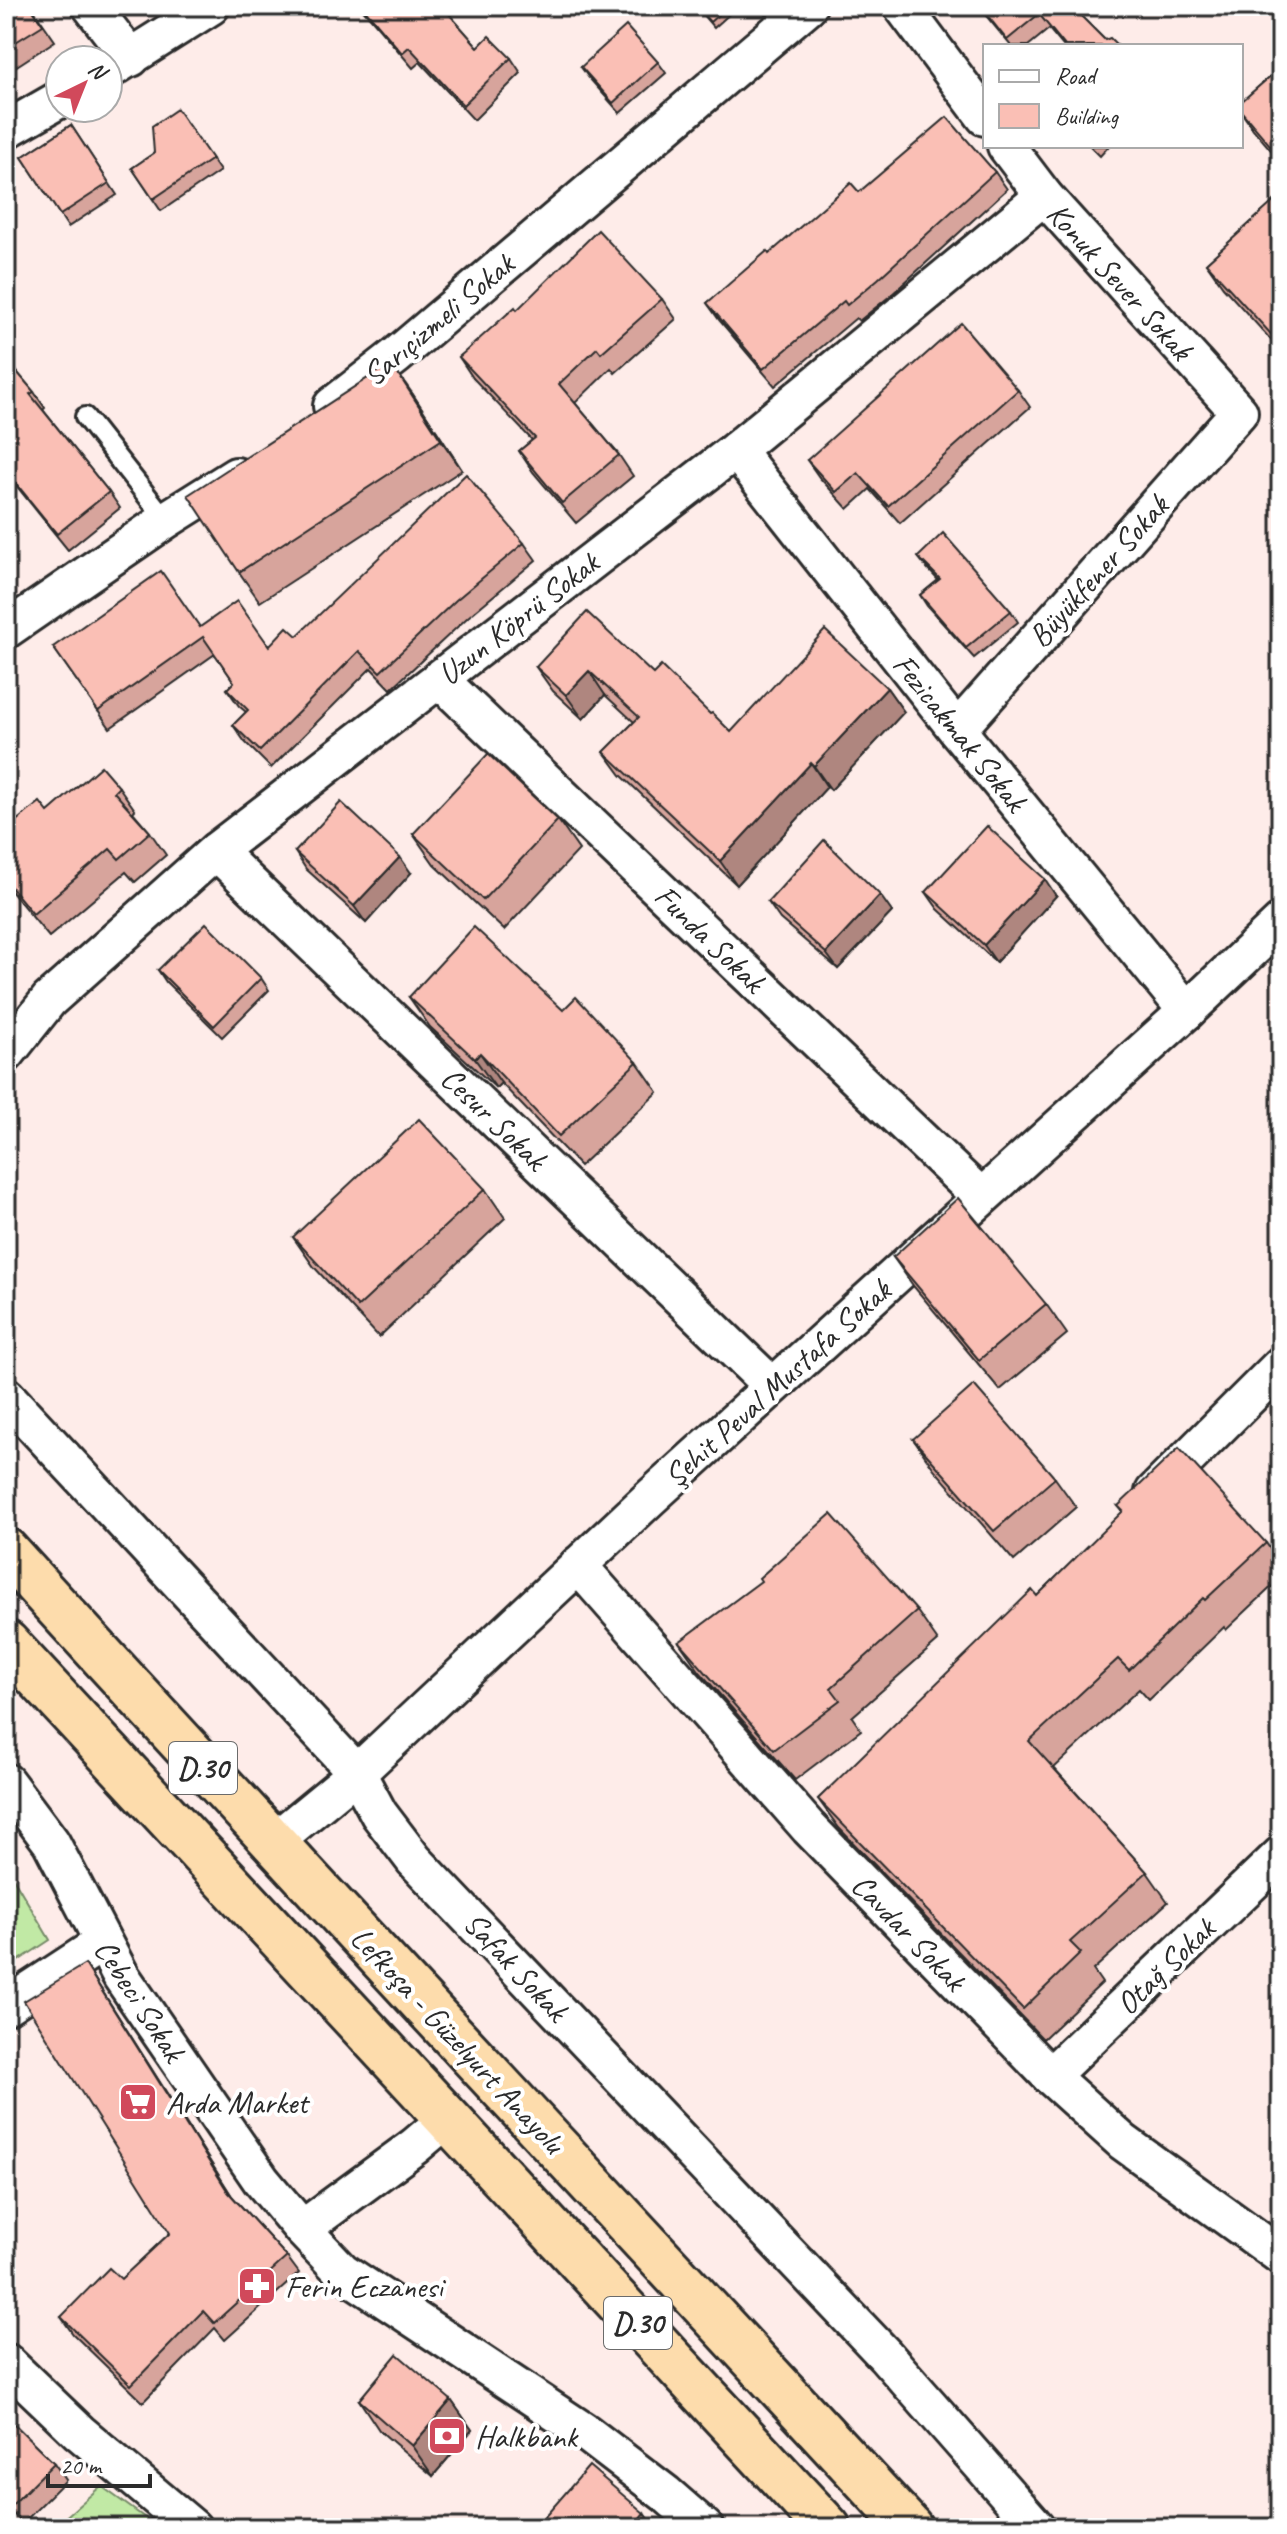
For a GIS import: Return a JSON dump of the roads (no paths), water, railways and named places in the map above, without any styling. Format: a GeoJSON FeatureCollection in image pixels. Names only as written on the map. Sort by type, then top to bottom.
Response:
{"type":"FeatureCollection","features":[{"type":"Feature","properties":{"kind":"highway","name":"Lefkoşa - Güzelyurt Anayolu"},"geometry":{"type":"LineString","coordinates":[[6,1551],[272,1843],[486,2069],[910,2528]]}},
{"type":"Feature","properties":{"kind":"highway","name":"Lefkoşa - Güzelyurt Anayolu"},"geometry":{"type":"LineString","coordinates":[[6,1643],[828,2528]]}},
{"type":"Feature","properties":{"kind":"street"},"geometry":{"type":"LineString","coordinates":[[91,6],[109,44]]}},
{"type":"Feature","properties":{"kind":"street"},"geometry":{"type":"LineString","coordinates":[[124,62],[211,6]]}},
{"type":"Feature","properties":{"kind":"street","name":"Sarıçizmeli Sokak"},"geometry":{"type":"LineString","coordinates":[[311,423],[396,356],[808,6]]}},
{"type":"Feature","properties":{"kind":"street"},"geometry":{"type":"LineString","coordinates":[[902,6],[983,114]]}},
{"type":"Feature","properties":{"kind":"street"},"geometry":{"type":"LineString","coordinates":[[6,130],[44,108]]}},
{"type":"Feature","properties":{"kind":"street","name":"Konuk Sever Sokak"},"geometry":{"type":"LineString","coordinates":[[1008,148],[1044,196],[1239,412]]}},
{"type":"Feature","properties":{"kind":"street","name":"Uzun Köprü Sokak"},"geometry":{"type":"LineString","coordinates":[[6,1054],[49,1000],[216,851],[736,450],[1044,196]]}},
{"type":"Feature","properties":{"kind":"street","name":"Büyükfener Sokak"},"geometry":{"type":"LineString","coordinates":[[957,730],[1239,412]]}},
{"type":"Feature","properties":{"kind":"street","name":"Fezicakmak Sokak"},"geometry":{"type":"LineString","coordinates":[[736,450],[957,730],[1187,1011]]}},
{"type":"Feature","properties":{"kind":"street"},"geometry":{"type":"LineString","coordinates":[[6,630],[166,520],[263,459]]}},
{"type":"Feature","properties":{"kind":"street","name":"Funda Sokak"},"geometry":{"type":"LineString","coordinates":[[439,679],[981,1197]]}},
{"type":"Feature","properties":{"kind":"street","name":"Cesur Sokak"},"geometry":{"type":"LineString","coordinates":[[216,851],[772,1386]]}},
{"type":"Feature","properties":{"kind":"street","name":"Şehit Peval Mustafa Sokak"},"geometry":{"type":"LineString","coordinates":[[272,1843],[357,1773],[772,1386],[1187,1011],[1281,922]]}},
{"type":"Feature","properties":{"kind":"street"},"geometry":{"type":"LineString","coordinates":[[1133,1512],[1281,1365]]}},
{"type":"Feature","properties":{"kind":"street","name":"Safak Sokak"},"geometry":{"type":"LineString","coordinates":[[6,1396],[357,1773],[379,1814],[414,1860],[885,2355],[1037,2528]]}},
{"type":"Feature","properties":{"kind":"street","name":"Cavdar Sokak"},"geometry":{"type":"LineString","coordinates":[[578,1565],[820,1817],[1050,2076],[1123,2142],[1281,2256]]}},
{"type":"Feature","properties":{"kind":"street","name":"Cebeci Sokak"},"geometry":{"type":"LineString","coordinates":[[6,1782],[51,1842],[121,1976],[261,2180],[302,2229],[342,2271],[585,2432],[705,2528]]}},
{"type":"Feature","properties":{"kind":"street","name":"Otağ Sokak"},"geometry":{"type":"LineString","coordinates":[[1050,2076],[1281,1855]]}},
{"type":"Feature","properties":{"kind":"street"},"geometry":{"type":"LineString","coordinates":[[6,2006],[102,1943]]}},
{"type":"Feature","properties":{"kind":"street"},"geometry":{"type":"LineString","coordinates":[[302,2229],[448,2118]]}},
{"type":"Feature","properties":{"kind":"street"},"geometry":{"type":"LineString","coordinates":[[6,2362],[79,2432],[193,2528]]}},
{"type":"Feature","properties":{"kind":"lane"},"geometry":{"type":"LineString","coordinates":[[85,417],[166,520]]}},
{"type":"Feature","properties":{"kind":"place","name":"Arda Market"},"geometry":{"type":"Point","coordinates":[138,2102]}},
{"type":"Feature","properties":{"kind":"place","name":"Ferin Eczanesi"},"geometry":{"type":"Point","coordinates":[257,2286]}},
{"type":"Feature","properties":{"kind":"place","name":"Halkbank"},"geometry":{"type":"Point","coordinates":[447,2436]}}]}
